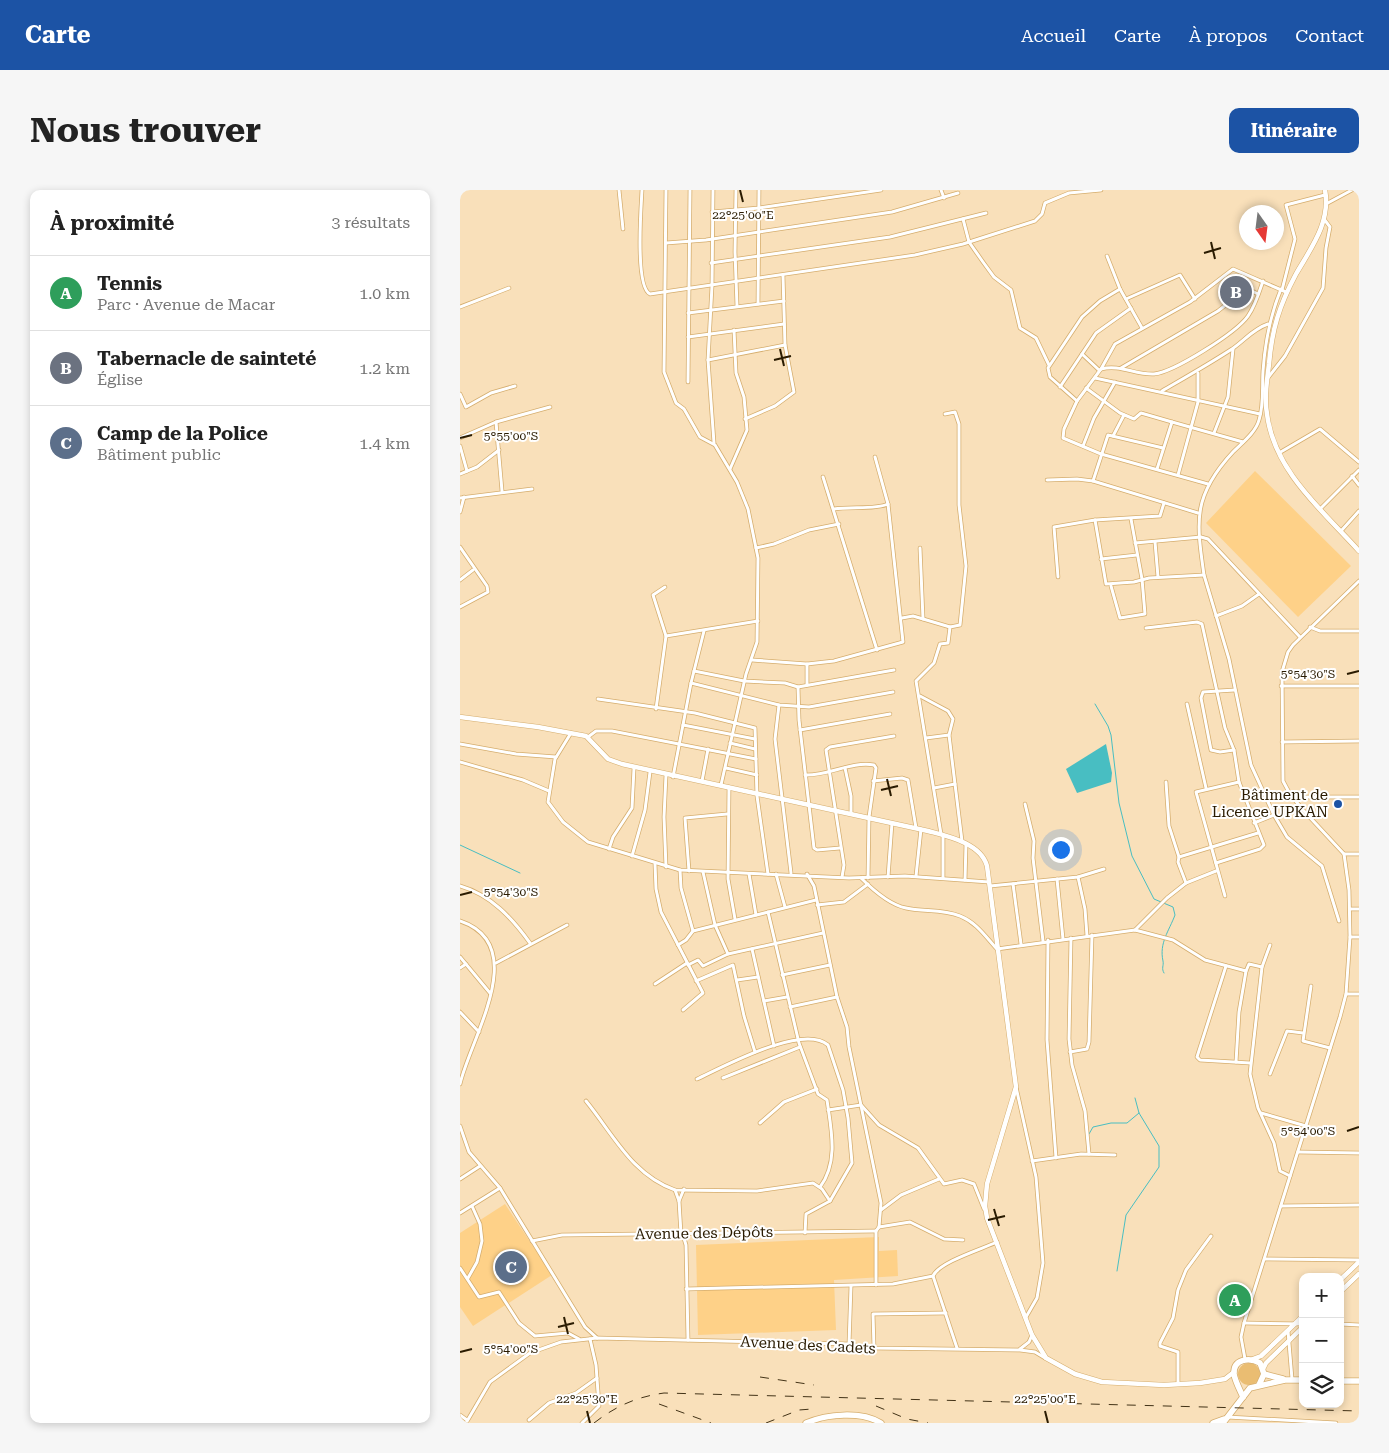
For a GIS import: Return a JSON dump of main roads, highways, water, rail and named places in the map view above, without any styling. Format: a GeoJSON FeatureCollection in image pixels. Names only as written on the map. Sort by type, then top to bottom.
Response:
{"type":"FeatureCollection","features":[{"type":"Feature","properties":{"kind":"highway"},"geometry":{"type":"LineString","coordinates":[[1243,1397],[1234,1372],[1238,1364],[1245,1359],[1253,1359],[1264,1371],[1285,1380]]}},
{"type":"Feature","properties":{"kind":"highway"},"geometry":{"type":"LineString","coordinates":[[1259,1385],[1264,1371]]}},
{"type":"Feature","properties":{"kind":"highway"},"geometry":{"type":"LineString","coordinates":[[1214,1423],[1224,1419],[1250,1388],[1285,1380],[1299,1380]]}},
{"type":"Feature","properties":{"kind":"highway"},"geometry":{"type":"LineString","coordinates":[[1344,1381],[1359,1382]]}},
{"type":"Feature","properties":{"kind":"highway"},"geometry":{"type":"LineString","coordinates":[[1237,1383],[1250,1388]]}},
{"type":"Feature","properties":{"kind":"highway"},"geometry":{"type":"LineString","coordinates":[[806,1423],[820,1418],[842,1416],[866,1418],[881,1423]]}},
{"type":"Feature","properties":{"kind":"water"},"geometry":{"type":"Polygon","coordinates":[[[1106,744],[1112,773],[1111,782],[1077,793],[1066,769],[1106,744]]]}},
{"type":"Feature","properties":{"kind":"waterway"},"geometry":{"type":"LineString","coordinates":[[1095,704],[1111,735],[1119,803],[1132,856],[1154,899],[1173,907],[1175,915],[1162,948],[1164,973]]}},
{"type":"Feature","properties":{"kind":"waterway"},"geometry":{"type":"LineString","coordinates":[[460,845],[520,873]]}},
{"type":"Feature","properties":{"kind":"waterway"},"geometry":{"type":"LineString","coordinates":[[1117,1271],[1126,1215],[1159,1167],[1159,1146],[1139,1113],[1135,1098]]}},
{"type":"Feature","properties":{"kind":"waterway"},"geometry":{"type":"LineString","coordinates":[[1089,1134],[1093,1127],[1111,1123],[1127,1123],[1139,1113]]}},
{"type":"Feature","properties":{"kind":"railway"},"geometry":{"type":"LineString","coordinates":[[760,1377],[814,1385]]}},
{"type":"Feature","properties":{"kind":"railway"},"geometry":{"type":"LineString","coordinates":[[594,1423],[627,1403],[664,1393],[1359,1411]]}},
{"type":"Feature","properties":{"kind":"railway"},"geometry":{"type":"LineString","coordinates":[[659,1404],[711,1423]]}},
{"type":"Feature","properties":{"kind":"railway"},"geometry":{"type":"LineString","coordinates":[[876,1406],[907,1419],[928,1423]]}},
{"type":"Feature","properties":{"kind":"railway"},"geometry":{"type":"LineString","coordinates":[[766,1423],[799,1410],[812,1409]]}},
{"type":"Feature","properties":{"kind":"place","name":"Tabernacle de sainteté"},"geometry":{"type":"Point","coordinates":[1236,292]}},
{"type":"Feature","properties":{"kind":"place","name":"Bâtiment de Licence UPKAN"},"geometry":{"type":"Point","coordinates":[1338,804]}},
{"type":"Feature","properties":{"kind":"place","name":"Camp de la Police"},"geometry":{"type":"Point","coordinates":[511,1267]}},
{"type":"Feature","properties":{"kind":"place","name":"Tennis"},"geometry":{"type":"Point","coordinates":[1235,1300]}}]}
